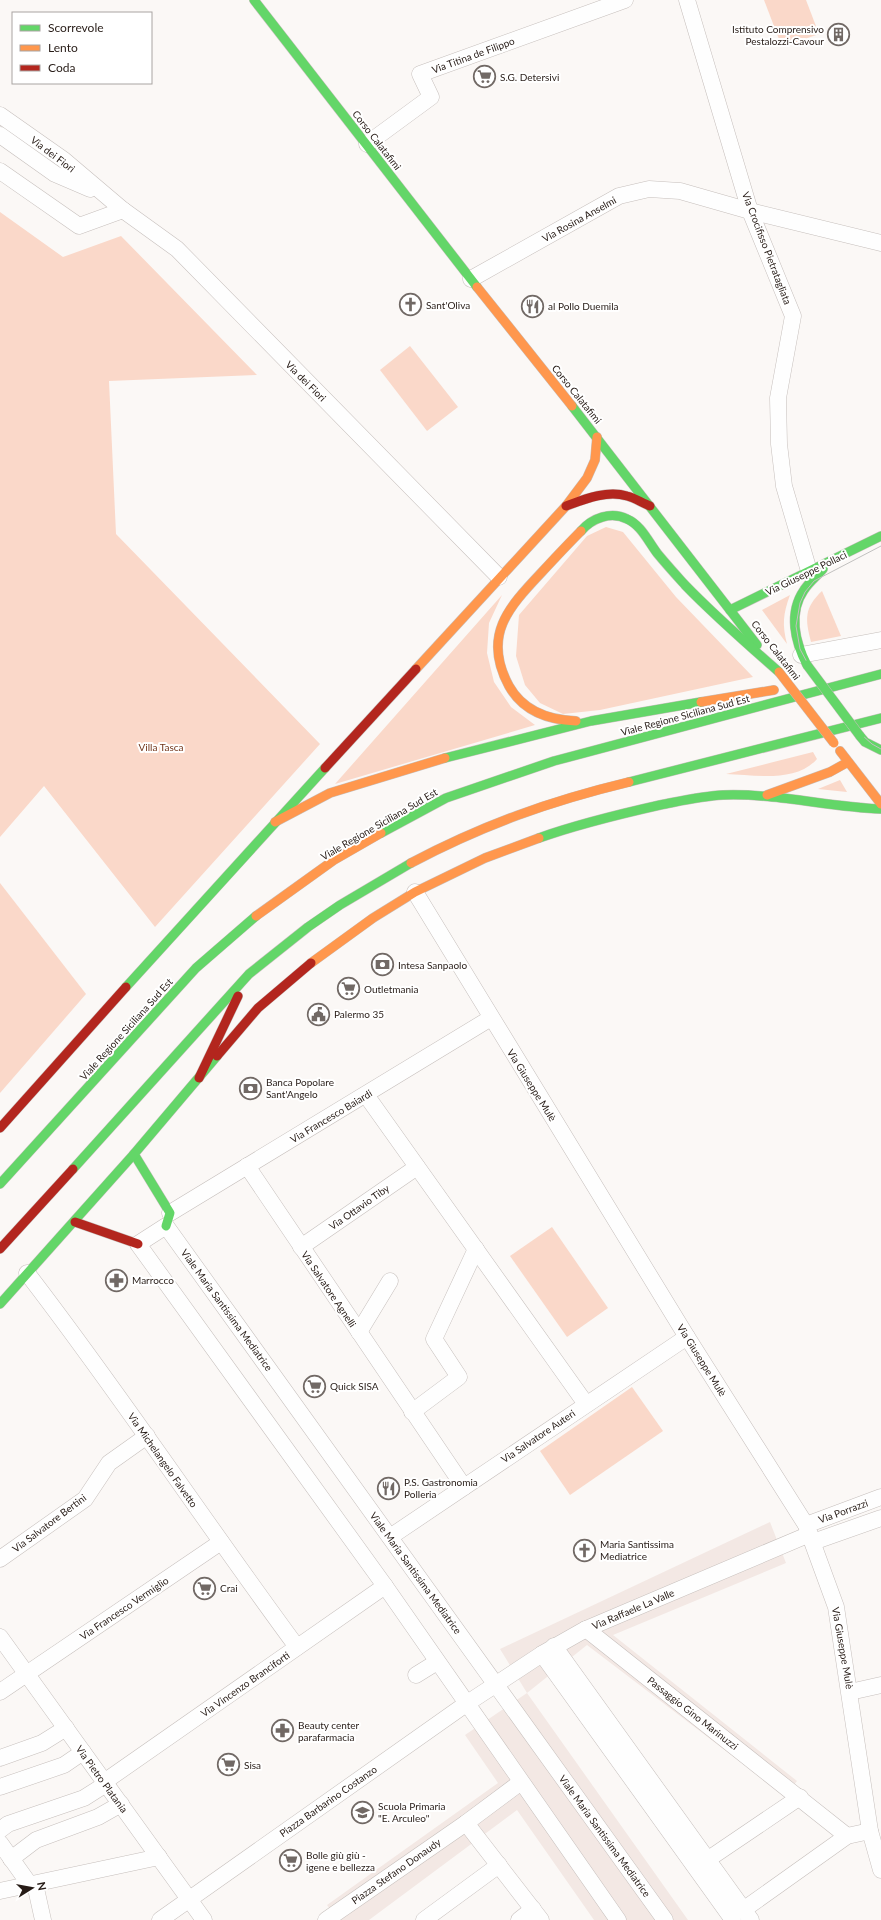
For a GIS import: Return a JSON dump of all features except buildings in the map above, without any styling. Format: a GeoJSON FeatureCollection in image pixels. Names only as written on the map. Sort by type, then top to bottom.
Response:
{"type":"FeatureCollection","features":[{"type":"Feature","properties":{"kind":"main road","name":"Corso Calatafimi"},"geometry":{"type":"LineString","coordinates":[[254,0],[471,279],[597,437],[881,804]]}},
{"type":"Feature","properties":{"kind":"main road"},"geometry":{"type":"LineString","coordinates":[[0,1128],[275,822],[566,506],[587,478],[595,460],[597,437]]}},
{"type":"Feature","properties":{"kind":"main road"},"geometry":{"type":"LineString","coordinates":[[566,506],[583,499],[604,494],[624,495],[651,507]]}},
{"type":"Feature","properties":{"kind":"main road"},"geometry":{"type":"LineString","coordinates":[[591,721],[561,721],[537,713],[517,698],[503,676],[497,652],[500,626],[512,604],[584,527],[596,518],[612,515],[628,519],[639,530],[676,576],[779,672]]}},
{"type":"Feature","properties":{"kind":"main road","name":"Via Giuseppe Pollaci"},"geometry":{"type":"LineString","coordinates":[[730,610],[881,536]]}},
{"type":"Feature","properties":{"kind":"main road"},"geometry":{"type":"LineString","coordinates":[[831,561],[803,592],[798,601],[794,625],[796,639],[804,660],[860,736],[865,742],[881,750]]}},
{"type":"Feature","properties":{"kind":"main road"},"geometry":{"type":"LineString","coordinates":[[275,822],[330,793],[391,773],[591,721],[881,674]]}},
{"type":"Feature","properties":{"kind":"main road","name":"Viale Regione Siciliana Sud Est"},"geometry":{"type":"LineString","coordinates":[[0,1184],[148,1019],[196,968],[247,923],[286,893],[334,860],[387,829],[446,798],[505,776],[554,761],[881,674]]}},
{"type":"Feature","properties":{"kind":"main road"},"geometry":{"type":"LineString","coordinates":[[0,1249],[249,974],[278,949],[338,907],[398,871],[482,829],[568,797],[819,735],[881,718]]}},
{"type":"Feature","properties":{"kind":"main road"},"geometry":{"type":"LineString","coordinates":[[764,796],[830,772],[848,762]]}},
{"type":"Feature","properties":{"kind":"main road"},"geometry":{"type":"LineString","coordinates":[[0,1304],[75,1222],[199,1078],[231,1038],[264,1002],[317,957],[373,918],[415,892],[484,858],[551,834],[633,811],[696,798],[724,795],[764,796],[852,808],[881,809]]}},
{"type":"Feature","properties":{"kind":"main road"},"geometry":{"type":"LineString","coordinates":[[199,1078],[249,974]]}},
{"type":"Feature","properties":{"kind":"main road","name":"Viale Maria Santissima Mediatrice"},"geometry":{"type":"LineString","coordinates":[[134,1154],[168,1220]]}},
{"type":"Feature","properties":{"kind":"main road"},"geometry":{"type":"LineString","coordinates":[[75,1222],[138,1244]]}},
{"type":"Feature","properties":{"kind":"street","name":"Via Titina de Filippo"},"geometry":{"type":"LineString","coordinates":[[367,144],[430,97],[420,74],[625,0]]}},
{"type":"Feature","properties":{"kind":"street","name":"Via Crocifisso Pietratagliata"},"geometry":{"type":"LineString","coordinates":[[687,0],[750,210],[793,316],[778,398],[779,444],[784,486],[809,571]]}},
{"type":"Feature","properties":{"kind":"street","name":"Via dei Fiori"},"geometry":{"type":"LineString","coordinates":[[0,115],[64,160],[122,210],[177,249],[499,577]]}},
{"type":"Feature","properties":{"kind":"street","name":"Via dei Fiori"},"geometry":{"type":"LineString","coordinates":[[0,135],[55,174],[104,195]]}},
{"type":"Feature","properties":{"kind":"street"},"geometry":{"type":"LineString","coordinates":[[0,171],[80,226],[122,210]]}},
{"type":"Feature","properties":{"kind":"street","name":"Via Rosina Anselmi"},"geometry":{"type":"LineString","coordinates":[[471,279],[619,196],[649,189],[680,191],[881,243]]}},
{"type":"Feature","properties":{"kind":"street"},"geometry":{"type":"LineString","coordinates":[[804,660],[881,640]]}},
{"type":"Feature","properties":{"kind":"street","name":"Via Giuseppe Mulè"},"geometry":{"type":"LineString","coordinates":[[415,892],[687,1337],[810,1533],[836,1607],[870,1831],[881,1870]]}},
{"type":"Feature","properties":{"kind":"street","name":"Via Francesco Baiardi"},"geometry":{"type":"LineString","coordinates":[[168,1220],[247,1166],[491,1018]]}},
{"type":"Feature","properties":{"kind":"street"},"geometry":{"type":"LineString","coordinates":[[366,1095],[586,1404]]}},
{"type":"Feature","properties":{"kind":"street","name":"Via Salvatore Agnelli"},"geometry":{"type":"LineString","coordinates":[[247,1166],[464,1487]]}},
{"type":"Feature","properties":{"kind":"street","name":"Via Ottavio Tiby"},"geometry":{"type":"LineString","coordinates":[[301,1247],[417,1167]]}},
{"type":"Feature","properties":{"kind":"street"},"geometry":{"type":"LineString","coordinates":[[168,1220],[138,1244],[385,1586],[618,1920]]}},
{"type":"Feature","properties":{"kind":"street","name":"Viale Maria Santissima Mediatrice"},"geometry":{"type":"LineString","coordinates":[[168,1220],[390,1537],[665,1920]]}},
{"type":"Feature","properties":{"kind":"street"},"geometry":{"type":"LineString","coordinates":[[412,1412],[460,1377],[434,1339],[476,1249]]}},
{"type":"Feature","properties":{"kind":"street","name":"Via Michelangelo Falvetto"},"geometry":{"type":"LineString","coordinates":[[27,1273],[147,1436],[297,1647]]}},
{"type":"Feature","properties":{"kind":"street"},"geometry":{"type":"LineString","coordinates":[[359,1332],[390,1281]]}},
{"type":"Feature","properties":{"kind":"street","name":"Via Salvatore Auteri"},"geometry":{"type":"LineString","coordinates":[[390,1537],[687,1337]]}},
{"type":"Feature","properties":{"kind":"street","name":"Via Salvatore Bertini"},"geometry":{"type":"LineString","coordinates":[[0,1559],[85,1499],[109,1463],[147,1436]]}},
{"type":"Feature","properties":{"kind":"street","name":"Via Porrazzi"},"geometry":{"type":"LineString","coordinates":[[810,1533],[881,1497]]}},
{"type":"Feature","properties":{"kind":"street","name":"Via Porrazzi"},"geometry":{"type":"LineString","coordinates":[[810,1533],[881,1518]]}},
{"type":"Feature","properties":{"kind":"street","name":"Via Raffaele La Valle"},"geometry":{"type":"LineString","coordinates":[[466,1704],[548,1650],[586,1630],[810,1533]]}},
{"type":"Feature","properties":{"kind":"street","name":"Via Francesco Vermiglio"},"geometry":{"type":"LineString","coordinates":[[0,1692],[221,1542]]}},
{"type":"Feature","properties":{"kind":"street","name":"Via Vincenzo Branciforti"},"geometry":{"type":"LineString","coordinates":[[0,1830],[8,1824],[84,1798],[385,1586]]}},
{"type":"Feature","properties":{"kind":"street","name":"Passaggio Gino Marinuzzi"},"geometry":{"type":"LineString","coordinates":[[586,1630],[800,1797],[847,1836]]}},
{"type":"Feature","properties":{"kind":"street","name":"Via Pietro Platania"},"geometry":{"type":"LineString","coordinates":[[0,1637],[204,1920]]}},
{"type":"Feature","properties":{"kind":"street"},"geometry":{"type":"LineString","coordinates":[[548,1650],[737,1911]]}},
{"type":"Feature","properties":{"kind":"street"},"geometry":{"type":"LineString","coordinates":[[416,1675],[437,1662]]}},
{"type":"Feature","properties":{"kind":"street"},"geometry":{"type":"LineString","coordinates":[[850,1692],[881,1685]]}},
{"type":"Feature","properties":{"kind":"street","name":"Piazza Barbarino Costanzo"},"geometry":{"type":"LineString","coordinates":[[160,1920],[466,1704]]}},
{"type":"Feature","properties":{"kind":"street"},"geometry":{"type":"LineString","coordinates":[[0,1758],[42,1743],[66,1728]]}},
{"type":"Feature","properties":{"kind":"street"},"geometry":{"type":"LineString","coordinates":[[0,1787],[64,1765],[83,1752]]}},
{"type":"Feature","properties":{"kind":"street","name":"Piazza Stefano Donaudy"},"geometry":{"type":"LineString","coordinates":[[326,1920],[466,1823],[521,1782]]}},
{"type":"Feature","properties":{"kind":"street"},"geometry":{"type":"LineString","coordinates":[[708,1860],[800,1797]]}},
{"type":"Feature","properties":{"kind":"street"},"geometry":{"type":"LineString","coordinates":[[11,1859],[36,1840],[98,1817],[121,1804]]}},
{"type":"Feature","properties":{"kind":"street"},"geometry":{"type":"LineString","coordinates":[[662,1809],[708,1860],[737,1911]]}},
{"type":"Feature","properties":{"kind":"street"},"geometry":{"type":"LineString","coordinates":[[466,1823],[537,1915],[519,1920]]}},
{"type":"Feature","properties":{"kind":"street"},"geometry":{"type":"LineString","coordinates":[[737,1911],[847,1836],[870,1831]]}},
{"type":"Feature","properties":{"kind":"street"},"geometry":{"type":"LineString","coordinates":[[0,1842],[11,1859],[32,1884],[43,1920]]}},
{"type":"Feature","properties":{"kind":"street"},"geometry":{"type":"LineString","coordinates":[[0,1891],[159,1857]]}},
{"type":"Feature","properties":{"kind":"street"},"geometry":{"type":"LineString","coordinates":[[424,1920],[499,1865]]}},
{"type":"Feature","properties":{"kind":"shaded area"},"geometry":{"type":"Polygon","coordinates":[[[770,1522],[786,1563],[613,1635],[797,1781],[785,1796],[587,1645],[527,1693],[500,1649],[770,1522]]]}},
{"type":"Feature","properties":{"kind":"shaded area"},"geometry":{"type":"Polygon","coordinates":[[[527,1693],[688,1920],[594,1920],[517,1810],[369,1920],[338,1920],[327,1905],[498,1783],[465,1735],[527,1693]]]}},
{"type":"Feature","properties":{"kind":"green space"},"geometry":{"type":"Polygon","coordinates":[[[764,0],[806,0],[819,34],[782,47],[764,0]]]}},
{"type":"Feature","properties":{"kind":"green space","name":"Villa Tasca"},"geometry":{"type":"Polygon","coordinates":[[[0,212],[63,257],[121,236],[257,375],[109,381],[116,534],[320,744],[155,927],[44,786],[0,837],[0,212]]]}},
{"type":"Feature","properties":{"kind":"green space"},"geometry":{"type":"Polygon","coordinates":[[[410,346],[458,407],[427,431],[380,370],[410,346]]]}},
{"type":"Feature","properties":{"kind":"green space"},"geometry":{"type":"Polygon","coordinates":[[[606,527],[623,532],[676,597],[753,677],[600,710],[563,714],[540,703],[525,685],[516,656],[519,615],[587,536],[606,527]]]}},
{"type":"Feature","properties":{"kind":"green space"},"geometry":{"type":"Polygon","coordinates":[[[822,591],[841,636],[811,642],[807,620],[809,609],[816,597],[822,591]]]}},
{"type":"Feature","properties":{"kind":"green space"},"geometry":{"type":"Polygon","coordinates":[[[502,595],[489,623],[487,653],[494,682],[511,707],[535,725],[335,784],[502,595]]]}},
{"type":"Feature","properties":{"kind":"green space"},"geometry":{"type":"Polygon","coordinates":[[[790,595],[784,620],[784,631],[787,644],[762,610],[790,595]]]}},
{"type":"Feature","properties":{"kind":"green space"},"geometry":{"type":"Polygon","coordinates":[[[813,752],[817,759],[808,767],[787,775],[762,776],[726,774],[813,752]]]}},
{"type":"Feature","properties":{"kind":"green space"},"geometry":{"type":"Polygon","coordinates":[[[840,780],[847,792],[818,789],[840,780]]]}},
{"type":"Feature","properties":{"kind":"green space"},"geometry":{"type":"Polygon","coordinates":[[[0,883],[86,994],[0,1093],[0,883]]]}},
{"type":"Feature","properties":{"kind":"green space"},"geometry":{"type":"Polygon","coordinates":[[[552,1227],[608,1308],[567,1337],[510,1256],[552,1227]]]}},
{"type":"Feature","properties":{"kind":"green space"},"geometry":{"type":"Polygon","coordinates":[[[632,1387],[663,1431],[570,1495],[540,1451],[632,1387]]]}},
{"type":"Feature","properties":{"kind":"tram line"},"geometry":{"type":"LineString","coordinates":[[881,546],[814,581],[805,592],[800,603],[796,626],[800,649],[808,664],[862,735],[872,744],[881,749]]}},
{"type":"Feature","properties":{"kind":"traffic: fast"},"geometry":{"type":"LineString","coordinates":[[254,0],[477,287]]}},
{"type":"Feature","properties":{"kind":"traffic: fast"},"geometry":{"type":"LineString","coordinates":[[572,406],[757,645]]}},
{"type":"Feature","properties":{"kind":"traffic: fast"},"geometry":{"type":"LineString","coordinates":[[581,531],[585,526],[602,517],[615,516],[632,522],[640,529],[657,553],[685,585],[719,619],[779,672]]}},
{"type":"Feature","properties":{"kind":"traffic: fast"},"geometry":{"type":"LineString","coordinates":[[730,610],[881,536]]}},
{"type":"Feature","properties":{"kind":"traffic: fast"},"geometry":{"type":"LineString","coordinates":[[807,665],[799,647],[795,628],[796,608],[799,599],[808,584],[823,569]]}},
{"type":"Feature","properties":{"kind":"traffic: fast"},"geometry":{"type":"LineString","coordinates":[[807,665],[860,736]]}},
{"type":"Feature","properties":{"kind":"traffic: fast"},"geometry":{"type":"LineString","coordinates":[[381,833],[446,798],[554,761],[881,674]]}},
{"type":"Feature","properties":{"kind":"traffic: fast"},"geometry":{"type":"LineString","coordinates":[[445,758],[591,721],[701,702]]}},
{"type":"Feature","properties":{"kind":"traffic: fast"},"geometry":{"type":"LineString","coordinates":[[629,782],[881,718]]}},
{"type":"Feature","properties":{"kind":"traffic: fast"},"geometry":{"type":"LineString","coordinates":[[860,736],[865,742],[881,750]]}},
{"type":"Feature","properties":{"kind":"traffic: fast"},"geometry":{"type":"LineString","coordinates":[[126,987],[325,768]]}},
{"type":"Feature","properties":{"kind":"traffic: fast"},"geometry":{"type":"LineString","coordinates":[[539,838],[630,812],[684,800],[723,795],[763,796],[841,806],[881,809]]}},
{"type":"Feature","properties":{"kind":"traffic: fast"},"geometry":{"type":"LineString","coordinates":[[73,1169],[249,974],[308,927],[340,905],[411,863]]}},
{"type":"Feature","properties":{"kind":"traffic: fast"},"geometry":{"type":"LineString","coordinates":[[0,1184],[196,968],[256,916]]}},
{"type":"Feature","properties":{"kind":"traffic: fast"},"geometry":{"type":"LineString","coordinates":[[0,1304],[134,1154],[217,1056]]}},
{"type":"Feature","properties":{"kind":"traffic: fast"},"geometry":{"type":"LineString","coordinates":[[134,1154],[170,1213],[166,1226]]}},
{"type":"Feature","properties":{"kind":"traffic: slow"},"geometry":{"type":"LineString","coordinates":[[477,287],[572,406]]}},
{"type":"Feature","properties":{"kind":"traffic: slow"},"geometry":{"type":"LineString","coordinates":[[416,669],[566,506],[587,478],[595,460],[597,437]]}},
{"type":"Feature","properties":{"kind":"traffic: slow"},"geometry":{"type":"LineString","coordinates":[[576,721],[556,719],[547,716],[529,708],[522,702],[509,686],[501,668],[498,652],[502,624],[509,611],[518,598],[581,531]]}},
{"type":"Feature","properties":{"kind":"traffic: slow"},"geometry":{"type":"LineString","coordinates":[[779,672],[834,743]]}},
{"type":"Feature","properties":{"kind":"traffic: slow"},"geometry":{"type":"LineString","coordinates":[[701,702],[774,690]]}},
{"type":"Feature","properties":{"kind":"traffic: slow"},"geometry":{"type":"LineString","coordinates":[[840,751],[881,804]]}},
{"type":"Feature","properties":{"kind":"traffic: slow"},"geometry":{"type":"LineString","coordinates":[[275,822],[330,793],[445,758]]}},
{"type":"Feature","properties":{"kind":"traffic: slow"},"geometry":{"type":"LineString","coordinates":[[767,795],[830,772],[848,762]]}},
{"type":"Feature","properties":{"kind":"traffic: slow"},"geometry":{"type":"LineString","coordinates":[[411,863],[464,837],[517,815],[572,797],[629,782]]}},
{"type":"Feature","properties":{"kind":"traffic: slow"},"geometry":{"type":"LineString","coordinates":[[256,916],[334,860],[381,833]]}},
{"type":"Feature","properties":{"kind":"traffic: slow"},"geometry":{"type":"LineString","coordinates":[[311,963],[373,918],[415,892],[485,858],[539,838]]}},
{"type":"Feature","properties":{"kind":"traffic: jam"},"geometry":{"type":"LineString","coordinates":[[566,506],[596,496],[612,494],[630,497],[650,506]]}},
{"type":"Feature","properties":{"kind":"traffic: jam"},"geometry":{"type":"LineString","coordinates":[[325,768],[416,669]]}},
{"type":"Feature","properties":{"kind":"traffic: jam"},"geometry":{"type":"LineString","coordinates":[[217,1056],[258,1008],[311,963]]}},
{"type":"Feature","properties":{"kind":"traffic: jam"},"geometry":{"type":"LineString","coordinates":[[0,1128],[126,987]]}},
{"type":"Feature","properties":{"kind":"traffic: jam"},"geometry":{"type":"LineString","coordinates":[[199,1078],[238,996]]}},
{"type":"Feature","properties":{"kind":"traffic: jam"},"geometry":{"type":"LineString","coordinates":[[0,1249],[73,1169]]}},
{"type":"Feature","properties":{"kind":"traffic: jam"},"geometry":{"type":"LineString","coordinates":[[75,1222],[138,1244]]}},
{"type":"Feature","properties":{"kind":"place","name":"Istituto Comprensivo Pestalozzi-Cavour"},"geometry":{"type":"Point","coordinates":[839,35]}},
{"type":"Feature","properties":{"kind":"place","name":"S.G. Detersivi"},"geometry":{"type":"Point","coordinates":[484,77]}},
{"type":"Feature","properties":{"kind":"place","name":"Sant'Oliva"},"geometry":{"type":"Point","coordinates":[411,305]}},
{"type":"Feature","properties":{"kind":"place","name":"al Pollo Duemila"},"geometry":{"type":"Point","coordinates":[532,306]}},
{"type":"Feature","properties":{"kind":"place","name":"Intesa Sanpaolo"},"geometry":{"type":"Point","coordinates":[383,965]}},
{"type":"Feature","properties":{"kind":"place","name":"Outletmania"},"geometry":{"type":"Point","coordinates":[348,989]}},
{"type":"Feature","properties":{"kind":"place","name":"Palermo 35"},"geometry":{"type":"Point","coordinates":[318,1014]}},
{"type":"Feature","properties":{"kind":"place","name":"Banca Popolare Sant'Angelo"},"geometry":{"type":"Point","coordinates":[250,1088]}},
{"type":"Feature","properties":{"kind":"place","name":"Marrocco"},"geometry":{"type":"Point","coordinates":[117,1280]}},
{"type":"Feature","properties":{"kind":"place","name":"Quick SISA"},"geometry":{"type":"Point","coordinates":[314,1386]}},
{"type":"Feature","properties":{"kind":"place","name":"P.S. Gastronomia Polleria"},"geometry":{"type":"Point","coordinates":[388,1488]}},
{"type":"Feature","properties":{"kind":"place","name":"Maria Santissima Mediatrice"},"geometry":{"type":"Point","coordinates":[584,1550]}},
{"type":"Feature","properties":{"kind":"place","name":"Crai"},"geometry":{"type":"Point","coordinates":[205,1588]}},
{"type":"Feature","properties":{"kind":"place","name":"Beauty center parafarmacia"},"geometry":{"type":"Point","coordinates":[282,1731]}},
{"type":"Feature","properties":{"kind":"place","name":"Sisa"},"geometry":{"type":"Point","coordinates":[228,1765]}},
{"type":"Feature","properties":{"kind":"place","name":"Scuola Primaria \"E. Arculeo\""},"geometry":{"type":"Point","coordinates":[363,1812]}},
{"type":"Feature","properties":{"kind":"place","name":"Bolle giù giù - igene e bellezza"},"geometry":{"type":"Point","coordinates":[291,1861]}}]}
